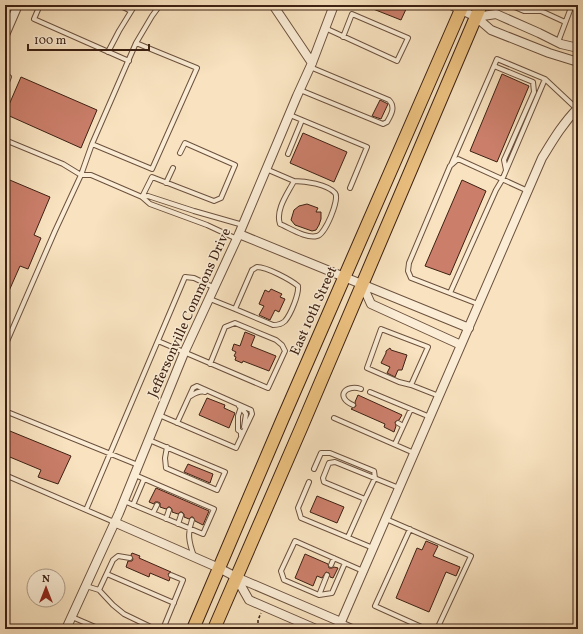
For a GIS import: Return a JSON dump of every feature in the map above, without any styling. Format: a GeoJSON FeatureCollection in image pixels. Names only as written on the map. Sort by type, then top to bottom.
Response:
{"type":"FeatureCollection","features":[{"type":"Feature","properties":{"kind":"main road"},"geometry":{"type":"LineString","coordinates":[[214,629],[481,5]]}},
{"type":"Feature","properties":{"kind":"main road","name":"East 10th Street"},"geometry":{"type":"LineString","coordinates":[[193,629],[391,167],[414,120],[458,7]]}},
{"type":"Feature","properties":{"kind":"street"},"geometry":{"type":"LineString","coordinates":[[5,35],[18,5]]}},
{"type":"Feature","properties":{"kind":"street"},"geometry":{"type":"LineString","coordinates":[[273,5],[311,65]]}},
{"type":"Feature","properties":{"kind":"street","name":"Jeffersonville Commons Drive"},"geometry":{"type":"LineString","coordinates":[[66,629],[139,465],[184,353],[238,237],[311,65],[334,5]]}},
{"type":"Feature","properties":{"kind":"street"},"geometry":{"type":"LineString","coordinates":[[458,7],[476,17],[491,30],[549,53],[578,62]]}},
{"type":"Feature","properties":{"kind":"street"},"geometry":{"type":"LineString","coordinates":[[476,17],[496,14],[558,42],[578,48]]}},
{"type":"Feature","properties":{"kind":"street"},"geometry":{"type":"LineString","coordinates":[[114,522],[219,568],[340,626],[542,158],[555,136],[577,108]]}},
{"type":"Feature","properties":{"kind":"street"},"geometry":{"type":"LineString","coordinates":[[238,237],[345,276],[469,328]]}},
{"type":"Feature","properties":{"kind":"street"},"geometry":{"type":"LineString","coordinates":[[362,284],[371,304],[461,345]]}},
{"type":"Feature","properties":{"kind":"street"},"geometry":{"type":"LineString","coordinates":[[236,577],[249,600],[316,629]]}},
{"type":"Feature","properties":{"kind":"lane"},"geometry":{"type":"LineString","coordinates":[[40,5],[34,19],[128,61]]}},
{"type":"Feature","properties":{"kind":"lane"},"geometry":{"type":"LineString","coordinates":[[120,5],[131,11]]}},
{"type":"Feature","properties":{"kind":"lane"},"geometry":{"type":"LineString","coordinates":[[108,52],[135,5]]}},
{"type":"Feature","properties":{"kind":"lane"},"geometry":{"type":"LineString","coordinates":[[5,346],[81,175],[92,144],[136,43],[160,5]]}},
{"type":"Feature","properties":{"kind":"lane"},"geometry":{"type":"LineString","coordinates":[[510,5],[524,11],[541,11],[565,22]]}},
{"type":"Feature","properties":{"kind":"lane"},"geometry":{"type":"LineString","coordinates":[[541,11],[543,5]]}},
{"type":"Feature","properties":{"kind":"lane"},"geometry":{"type":"LineString","coordinates":[[558,42],[572,5]]}},
{"type":"Feature","properties":{"kind":"lane"},"geometry":{"type":"LineString","coordinates":[[325,28],[342,37],[398,61],[408,38],[352,14],[342,37]]}},
{"type":"Feature","properties":{"kind":"lane"},"geometry":{"type":"LineString","coordinates":[[136,43],[197,68],[152,169],[152,177],[142,197]]}},
{"type":"Feature","properties":{"kind":"lane"},"geometry":{"type":"LineString","coordinates":[[479,304],[411,278],[408,271],[409,263],[497,59],[545,79],[577,108]]}},
{"type":"Feature","properties":{"kind":"lane"},"geometry":{"type":"LineString","coordinates":[[300,90],[383,124],[387,122],[393,109],[393,106],[389,100],[311,65]]}},
{"type":"Feature","properties":{"kind":"lane"},"geometry":{"type":"LineString","coordinates":[[494,66],[533,82],[534,92],[504,160],[506,170]]}},
{"type":"Feature","properties":{"kind":"lane"},"geometry":{"type":"LineString","coordinates":[[5,86],[9,77]]}},
{"type":"Feature","properties":{"kind":"lane"},"geometry":{"type":"LineString","coordinates":[[450,293],[496,190],[502,180],[545,79]]}},
{"type":"Feature","properties":{"kind":"lane"},"geometry":{"type":"LineString","coordinates":[[289,114],[367,147],[350,188]]}},
{"type":"Feature","properties":{"kind":"lane"},"geometry":{"type":"LineString","coordinates":[[288,154],[302,120]]}},
{"type":"Feature","properties":{"kind":"lane"},"geometry":{"type":"LineString","coordinates":[[5,140],[63,164],[81,175],[91,175],[142,197],[150,204],[238,237]]}},
{"type":"Feature","properties":{"kind":"lane"},"geometry":{"type":"LineString","coordinates":[[152,177],[214,201],[221,198],[235,165],[185,143],[180,153]]}},
{"type":"Feature","properties":{"kind":"lane"},"geometry":{"type":"LineString","coordinates":[[92,144],[152,169]]}},
{"type":"Feature","properties":{"kind":"lane"},"geometry":{"type":"LineString","coordinates":[[450,166],[458,160],[528,191]]}},
{"type":"Feature","properties":{"kind":"lane"},"geometry":{"type":"LineString","coordinates":[[166,183],[173,168]]}},
{"type":"Feature","properties":{"kind":"lane"},"geometry":{"type":"LineString","coordinates":[[266,169],[294,181],[309,181],[335,193],[337,197],[335,206],[325,230],[321,235],[316,237],[307,236],[280,224],[278,219],[280,210],[294,181]]}},
{"type":"Feature","properties":{"kind":"lane"},"geometry":{"type":"LineString","coordinates":[[142,197],[148,196],[243,225]]}},
{"type":"Feature","properties":{"kind":"lane"},"geometry":{"type":"LineString","coordinates":[[210,299],[273,325],[279,324],[286,320],[298,294],[298,286],[265,269],[258,267],[254,268],[235,309]]}},
{"type":"Feature","properties":{"kind":"lane"},"geometry":{"type":"LineString","coordinates":[[86,510],[185,277],[194,278],[215,288]]}},
{"type":"Feature","properties":{"kind":"lane"},"geometry":{"type":"LineString","coordinates":[[158,341],[184,353],[210,364],[268,388],[284,351],[282,345],[276,340],[235,323],[225,327],[210,364]]}},
{"type":"Feature","properties":{"kind":"lane"},"geometry":{"type":"LineString","coordinates":[[411,385],[428,347],[381,329],[367,368],[399,382],[439,396]]}},
{"type":"Feature","properties":{"kind":"lane"},"geometry":{"type":"LineString","coordinates":[[177,423],[193,388],[197,386],[251,410],[252,414],[241,434]]}},
{"type":"Feature","properties":{"kind":"lane"},"geometry":{"type":"LineString","coordinates":[[353,405],[346,402],[344,399],[343,395],[345,391],[349,388],[355,387],[361,389]]}},
{"type":"Feature","properties":{"kind":"lane"},"geometry":{"type":"LineString","coordinates":[[159,415],[236,448],[245,426],[246,414],[241,407],[202,391],[189,397]]}},
{"type":"Feature","properties":{"kind":"lane"},"geometry":{"type":"LineString","coordinates":[[370,392],[430,417]]}},
{"type":"Feature","properties":{"kind":"lane"},"geometry":{"type":"LineString","coordinates":[[241,407],[238,416],[238,430],[241,434]]}},
{"type":"Feature","properties":{"kind":"lane"},"geometry":{"type":"LineString","coordinates":[[396,444],[411,409]]}},
{"type":"Feature","properties":{"kind":"lane"},"geometry":{"type":"LineString","coordinates":[[5,411],[139,465]]}},
{"type":"Feature","properties":{"kind":"lane"},"geometry":{"type":"LineString","coordinates":[[334,418],[414,453]]}},
{"type":"Feature","properties":{"kind":"lane"},"geometry":{"type":"LineString","coordinates":[[398,423],[403,426]]}},
{"type":"Feature","properties":{"kind":"lane"},"geometry":{"type":"LineString","coordinates":[[149,440],[167,447],[225,472],[217,490],[166,468],[165,458],[167,447]]}},
{"type":"Feature","properties":{"kind":"lane"},"geometry":{"type":"LineString","coordinates":[[314,469],[321,453],[330,453],[374,471],[375,478],[348,537]]}},
{"type":"Feature","properties":{"kind":"lane"},"geometry":{"type":"LineString","coordinates":[[365,499],[324,482],[322,478],[329,463],[335,462],[399,488]]}},
{"type":"Feature","properties":{"kind":"lane"},"geometry":{"type":"LineString","coordinates":[[5,475],[114,522]]}},
{"type":"Feature","properties":{"kind":"lane"},"geometry":{"type":"LineString","coordinates":[[124,500],[203,534],[214,509],[176,495],[134,475]]}},
{"type":"Feature","properties":{"kind":"lane"},"geometry":{"type":"LineString","coordinates":[[133,504],[144,479]]}},
{"type":"Feature","properties":{"kind":"lane"},"geometry":{"type":"LineString","coordinates":[[309,482],[298,508],[301,518],[373,548]]}},
{"type":"Feature","properties":{"kind":"lane"},"geometry":{"type":"LineString","coordinates":[[153,513],[157,505]]}},
{"type":"Feature","properties":{"kind":"lane"},"geometry":{"type":"LineString","coordinates":[[166,518],[169,510]]}},
{"type":"Feature","properties":{"kind":"lane"},"geometry":{"type":"LineString","coordinates":[[178,524],[181,515]]}},
{"type":"Feature","properties":{"kind":"lane"},"geometry":{"type":"LineString","coordinates":[[386,519],[471,556],[437,629]]}},
{"type":"Feature","properties":{"kind":"lane"},"geometry":{"type":"LineString","coordinates":[[192,520],[189,528],[189,542],[194,557]]}},
{"type":"Feature","properties":{"kind":"lane"},"geometry":{"type":"LineString","coordinates":[[410,529],[376,606],[426,629]]}},
{"type":"Feature","properties":{"kind":"lane"},"geometry":{"type":"LineString","coordinates":[[345,563],[332,593],[318,595],[284,580],[282,571],[295,541],[334,558],[363,571]]}},
{"type":"Feature","properties":{"kind":"lane"},"geometry":{"type":"LineString","coordinates":[[99,590],[113,560],[118,556],[130,558]]}},
{"type":"Feature","properties":{"kind":"lane"},"geometry":{"type":"LineString","coordinates":[[331,565],[334,558]]}},
{"type":"Feature","properties":{"kind":"lane"},"geometry":{"type":"LineString","coordinates":[[107,574],[174,603]]}},
{"type":"Feature","properties":{"kind":"lane"},"geometry":{"type":"LineString","coordinates":[[163,629],[182,580],[171,575]]}},
{"type":"Feature","properties":{"kind":"lane"},"geometry":{"type":"LineString","coordinates":[[318,595],[327,575]]}},
{"type":"Feature","properties":{"kind":"lane"},"geometry":{"type":"LineString","coordinates":[[85,585],[99,590],[124,614],[155,629]]}},
{"type":"Feature","properties":{"kind":"lane"},"geometry":{"type":"LineString","coordinates":[[71,617],[93,628],[100,629]]}},
{"type":"Feature","properties":{"kind":"lane"},"geometry":{"type":"LineString","coordinates":[[340,626],[357,629]]}},
{"type":"Feature","properties":{"kind":"path"},"geometry":{"type":"LineString","coordinates":[[258,628],[258,620],[261,613]]}},
{"type":"Feature","properties":{"kind":"building"},"geometry":{"type":"Polygon","coordinates":[[[363,5],[402,5],[407,7],[401,20],[363,5]]]}},
{"type":"Feature","properties":{"kind":"building"},"geometry":{"type":"Polygon","coordinates":[[[502,74],[529,86],[497,162],[470,151],[502,74]]]}},
{"type":"Feature","properties":{"kind":"building"},"geometry":{"type":"Polygon","coordinates":[[[21,77],[97,110],[81,148],[5,114],[21,77]]]}},
{"type":"Feature","properties":{"kind":"building"},"geometry":{"type":"Polygon","coordinates":[[[380,100],[388,104],[381,119],[372,116],[380,100]]]}},
{"type":"Feature","properties":{"kind":"building"},"geometry":{"type":"Polygon","coordinates":[[[303,133],[347,152],[334,182],[290,163],[303,133]]]}},
{"type":"Feature","properties":{"kind":"building"},"geometry":{"type":"Polygon","coordinates":[[[5,178],[50,197],[34,235],[41,238],[28,269],[20,266],[5,300],[5,178]]]}},
{"type":"Feature","properties":{"kind":"building"},"geometry":{"type":"Polygon","coordinates":[[[462,180],[486,191],[450,275],[425,266],[462,180]]]}},
{"type":"Feature","properties":{"kind":"building"},"geometry":{"type":"Polygon","coordinates":[[[307,204],[318,208],[316,212],[321,212],[321,219],[316,230],[312,231],[295,225],[291,220],[294,210],[299,206],[307,204]]]}},
{"type":"Feature","properties":{"kind":"building"},"geometry":{"type":"Polygon","coordinates":[[[271,289],[282,294],[280,297],[285,299],[279,312],[275,310],[270,320],[259,315],[264,306],[259,304],[265,290],[269,292],[271,289]]]}},
{"type":"Feature","properties":{"kind":"building"},"geometry":{"type":"Polygon","coordinates":[[[245,332],[255,336],[251,346],[276,356],[269,371],[243,361],[242,363],[235,360],[236,357],[234,356],[236,352],[232,350],[234,344],[240,346],[245,332]]]}},
{"type":"Feature","properties":{"kind":"building"},"geometry":{"type":"Polygon","coordinates":[[[390,348],[391,350],[407,355],[402,370],[398,370],[395,377],[387,373],[390,367],[381,363],[386,351],[390,348]]]}},
{"type":"Feature","properties":{"kind":"building"},"geometry":{"type":"Polygon","coordinates":[[[358,395],[402,415],[399,420],[395,422],[396,426],[394,432],[384,427],[385,424],[351,409],[356,406],[355,402],[358,395]]]}},
{"type":"Feature","properties":{"kind":"building"},"geometry":{"type":"Polygon","coordinates":[[[207,398],[225,405],[224,408],[235,413],[229,428],[199,415],[207,398]]]}},
{"type":"Feature","properties":{"kind":"building"},"geometry":{"type":"Polygon","coordinates":[[[5,429],[71,456],[58,484],[38,477],[41,470],[5,455],[5,429]]]}},
{"type":"Feature","properties":{"kind":"building"},"geometry":{"type":"Polygon","coordinates":[[[188,464],[213,474],[210,483],[184,472],[188,464]]]}},
{"type":"Feature","properties":{"kind":"building"},"geometry":{"type":"Polygon","coordinates":[[[156,488],[209,511],[203,525],[195,521],[193,517],[189,519],[184,517],[182,512],[178,514],[172,512],[170,507],[166,509],[160,507],[160,503],[158,502],[155,502],[154,504],[149,502],[156,488]]]}},
{"type":"Feature","properties":{"kind":"building"},"geometry":{"type":"Polygon","coordinates":[[[317,496],[344,507],[337,523],[310,512],[317,496]]]}},
{"type":"Feature","properties":{"kind":"building"},"geometry":{"type":"Polygon","coordinates":[[[426,541],[438,546],[433,556],[460,567],[456,576],[446,572],[429,612],[396,598],[417,548],[422,550],[426,541]]]}},
{"type":"Feature","properties":{"kind":"building"},"geometry":{"type":"Polygon","coordinates":[[[132,553],[140,556],[139,558],[171,572],[168,574],[170,578],[169,581],[150,573],[149,577],[126,567],[128,561],[132,561],[133,559],[131,555],[132,553]]]}},
{"type":"Feature","properties":{"kind":"building"},"geometry":{"type":"Polygon","coordinates":[[[305,554],[328,564],[329,568],[338,568],[333,578],[326,572],[322,578],[317,576],[313,586],[295,578],[305,554]]]}}]}
